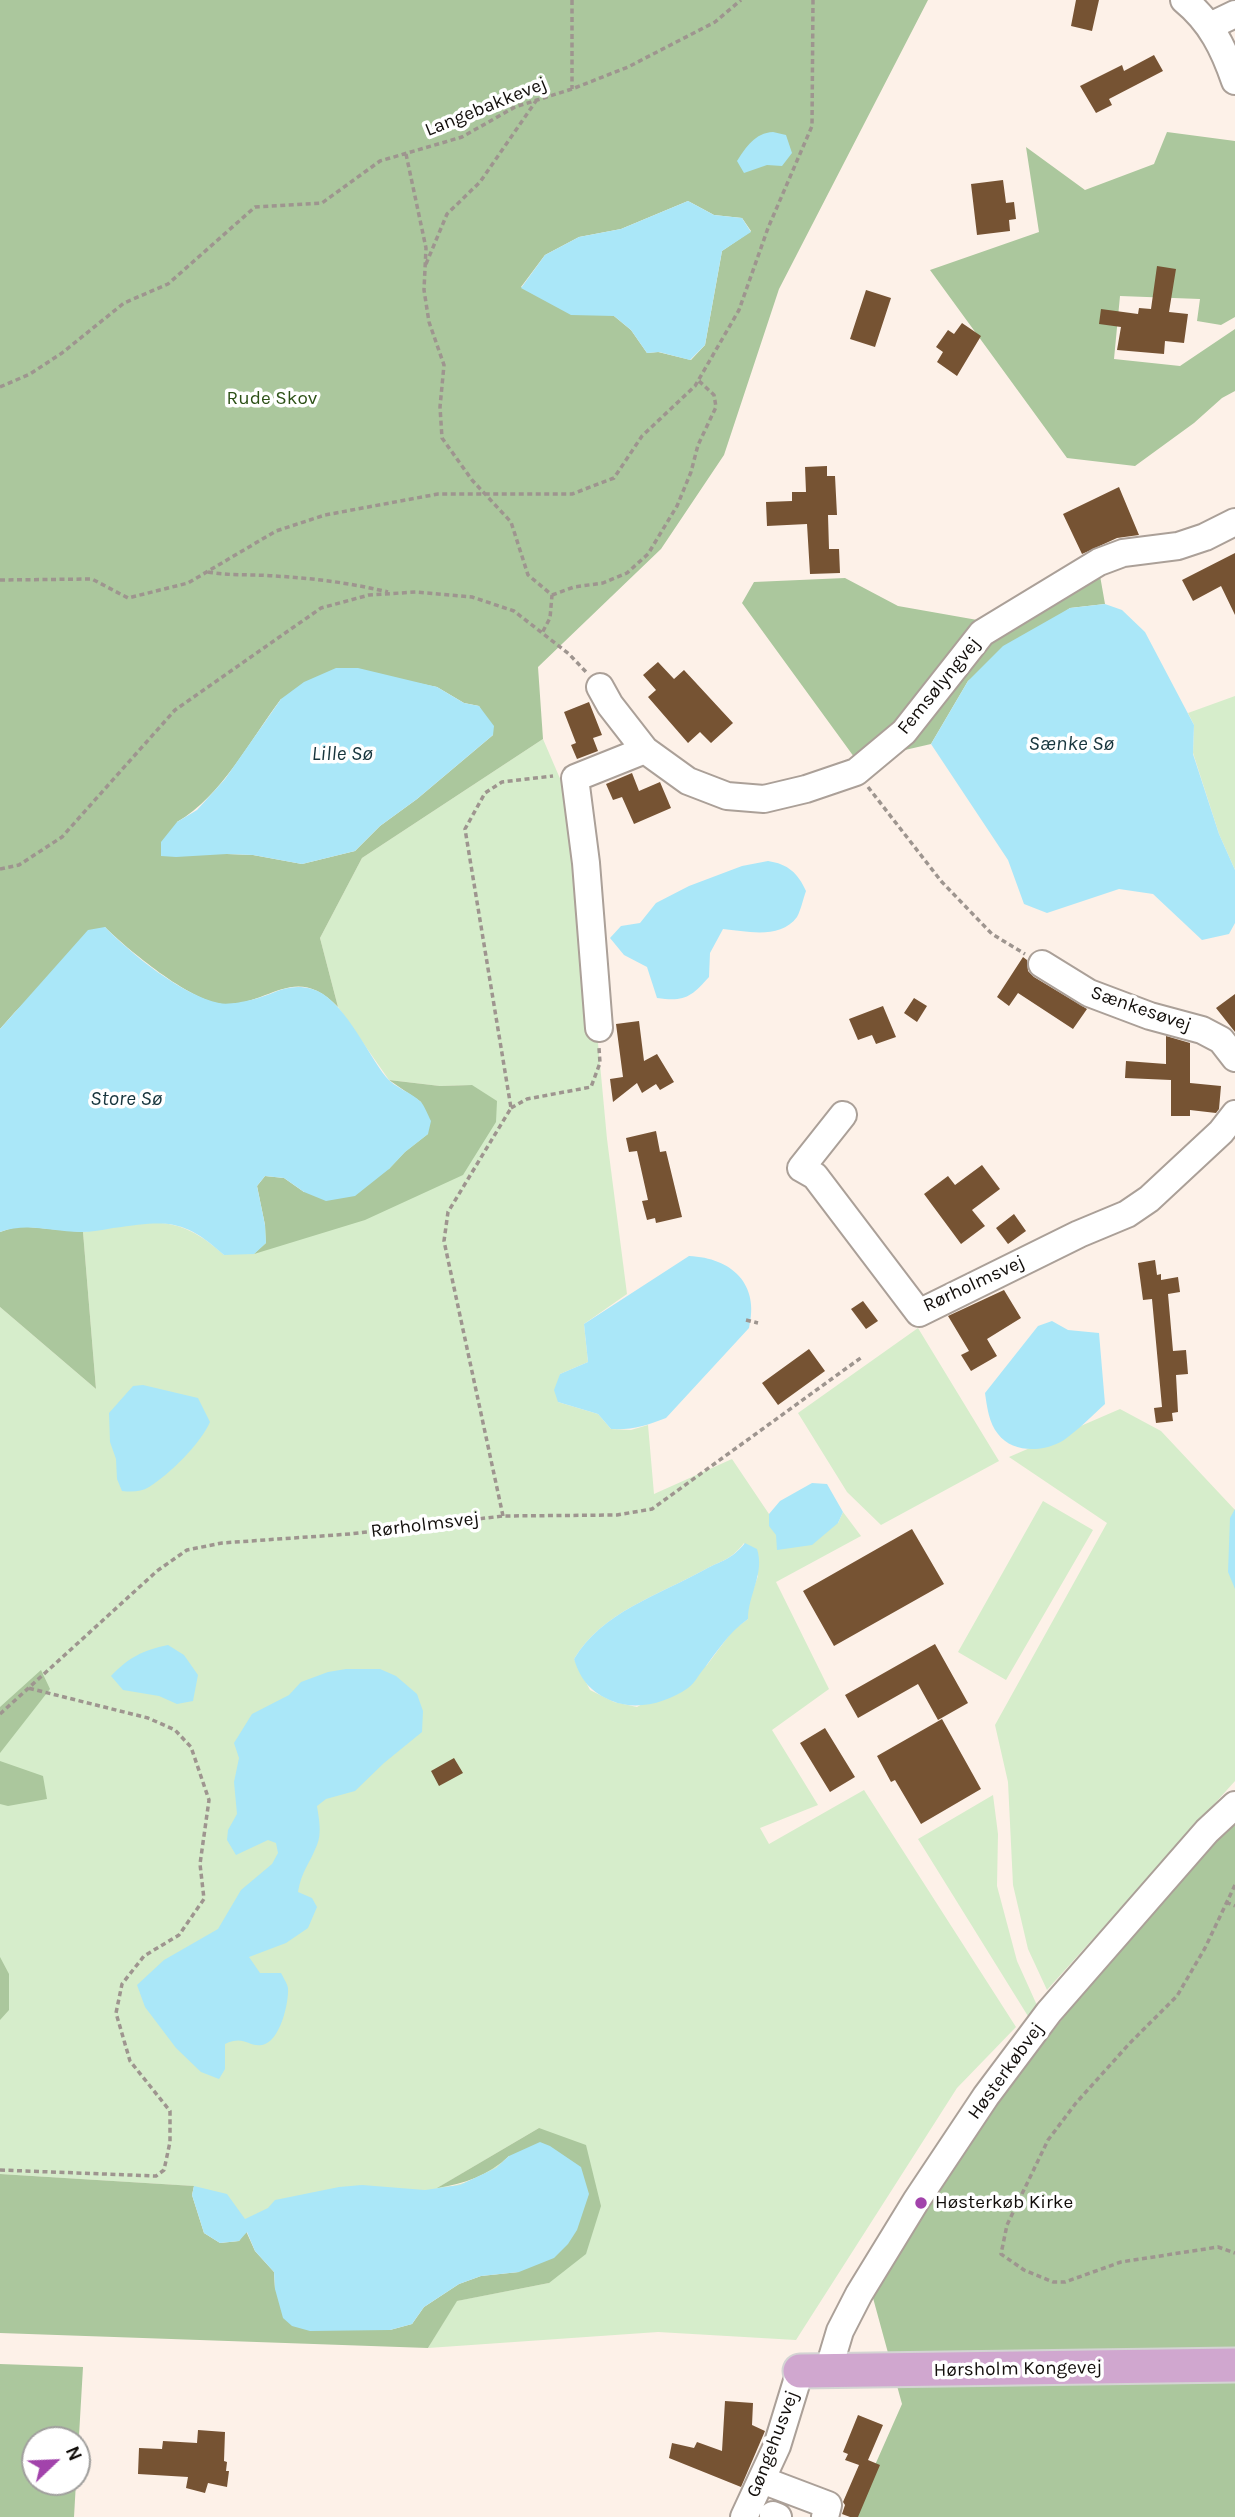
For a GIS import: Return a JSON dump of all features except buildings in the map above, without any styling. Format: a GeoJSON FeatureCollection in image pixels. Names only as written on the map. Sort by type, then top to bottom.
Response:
{"type":"FeatureCollection","features":[{"type":"Feature","properties":{"kind":"main road","name":"Hørsholm Kongevej"},"geometry":{"type":"LineString","coordinates":[[814,2371],[1235,2365]]}},
{"type":"Feature","properties":{"kind":"street"},"geometry":{"type":"LineString","coordinates":[[1184,0],[1199,12],[1210,26],[1226,55],[1235,81]]}},
{"type":"Feature","properties":{"kind":"street"},"geometry":{"type":"LineString","coordinates":[[1210,26],[1235,14]]}},
{"type":"Feature","properties":{"kind":"street","name":"Femsølyngvej"},"geometry":{"type":"LineString","coordinates":[[600,687],[610,705],[645,750],[688,781],[727,796],[764,800],[856,772],[904,732],[982,633],[1099,562],[1123,553],[1178,546],[1205,537],[1235,522]]}},
{"type":"Feature","properties":{"kind":"street"},"geometry":{"type":"LineString","coordinates":[[599,1028],[586,863],[575,778],[645,750]]}},
{"type":"Feature","properties":{"kind":"street","name":"Sænkesøvej"},"geometry":{"type":"LineString","coordinates":[[1042,964],[1089,993],[1150,1016],[1202,1030],[1221,1040],[1235,1058]]}},
{"type":"Feature","properties":{"kind":"street","name":"Rørholmsvej"},"geometry":{"type":"LineString","coordinates":[[843,1115],[801,1168],[815,1176],[919,1313],[1079,1234],[1127,1214],[1158,1191],[1221,1132],[1235,1114]]}},
{"type":"Feature","properties":{"kind":"street","name":"Høsterkøbvej"},"geometry":{"type":"LineString","coordinates":[[814,2371],[916,2201],[986,2096],[1058,2002],[1207,1831],[1235,1805]]}},
{"type":"Feature","properties":{"kind":"street","name":"Gøngehusvej"},"geometry":{"type":"LineString","coordinates":[[744,2517],[762,2480],[789,2411],[814,2371]]}},
{"type":"Feature","properties":{"kind":"street"},"geometry":{"type":"LineString","coordinates":[[762,2480],[828,2505],[825,2517]]}},
{"type":"Feature","properties":{"kind":"path"},"geometry":{"type":"LineString","coordinates":[[572,0],[572,89]]}},
{"type":"Feature","properties":{"kind":"path","name":"Langebakkevej"},"geometry":{"type":"LineString","coordinates":[[0,387],[30,374],[62,353],[124,303],[168,284],[255,208],[322,203],[380,161],[462,136],[515,107],[628,67],[715,22],[741,0]]}},
{"type":"Feature","properties":{"kind":"path"},"geometry":{"type":"LineString","coordinates":[[0,580],[92,579],[128,597],[188,583],[275,531],[325,515],[438,494],[572,494],[614,478],[642,436],[695,386],[739,310],[768,228],[812,126],[813,0]]}},
{"type":"Feature","properties":{"kind":"path"},"geometry":{"type":"LineString","coordinates":[[425,266],[447,214],[480,182],[537,99]]}},
{"type":"Feature","properties":{"kind":"path"},"geometry":{"type":"LineString","coordinates":[[406,153],[426,248],[424,290],[429,322],[444,365],[440,407],[442,438],[484,494],[511,522],[528,575],[552,595]]}},
{"type":"Feature","properties":{"kind":"path"},"geometry":{"type":"LineString","coordinates":[[552,595],[574,587],[603,583],[627,573],[648,554],[677,506],[691,472],[698,444],[716,407],[714,395],[698,380]]}},
{"type":"Feature","properties":{"kind":"path"},"geometry":{"type":"LineString","coordinates":[[206,572],[357,585],[392,593]]}},
{"type":"Feature","properties":{"kind":"path"},"geometry":{"type":"LineString","coordinates":[[0,869],[19,865],[62,837],[175,710],[321,608],[369,595],[392,593],[416,592],[472,597],[514,611],[569,654],[600,687]]}},
{"type":"Feature","properties":{"kind":"path"},"geometry":{"type":"LineString","coordinates":[[542,634],[550,618],[552,595]]}},
{"type":"Feature","properties":{"kind":"path"},"geometry":{"type":"LineString","coordinates":[[856,772],[941,881],[992,934],[1042,964]]}},
{"type":"Feature","properties":{"kind":"path"},"geometry":{"type":"LineString","coordinates":[[511,1108],[465,829],[485,793],[502,782],[569,774],[575,778]]}},
{"type":"Feature","properties":{"kind":"path"},"geometry":{"type":"LineString","coordinates":[[503,1516],[444,1241],[448,1212],[511,1108],[527,1099],[591,1087],[600,1063],[599,1028]]}},
{"type":"Feature","properties":{"kind":"path"},"geometry":{"type":"LineString","coordinates":[[746,1320],[758,1323]]}},
{"type":"Feature","properties":{"kind":"path","name":"Rørholmsvej"},"geometry":{"type":"LineString","coordinates":[[0,1714],[157,1571],[187,1550],[222,1543],[350,1534],[503,1516],[617,1516],[652,1509],[863,1357]]}},
{"type":"Feature","properties":{"kind":"path"},"geometry":{"type":"LineString","coordinates":[[0,2170],[156,2176],[164,2170],[170,2142],[170,2111],[130,2061],[116,2012],[122,1984],[144,1956],[179,1935],[204,1899],[200,1864],[209,1800],[191,1746],[174,1730],[148,1718],[28,1688]]}},
{"type":"Feature","properties":{"kind":"path"},"geometry":{"type":"LineString","coordinates":[[1235,1885],[1205,1948],[1177,1996],[1093,2084],[1048,2140],[1007,2225],[1001,2254],[1024,2270],[1053,2282],[1065,2282],[1121,2262],[1219,2247],[1235,2253]]}},
{"type":"Feature","properties":{"kind":"path"},"geometry":{"type":"LineString","coordinates":[[1226,1902],[1235,1906]]}},
{"type":"Feature","properties":{"kind":"green space","name":"Rude Skov"},"geometry":{"type":"Polygon","coordinates":[[[0,0],[928,0],[779,289],[724,455],[661,549],[538,667],[543,739],[362,858],[320,938],[338,1007],[322,994],[308,988],[294,987],[239,1003],[222,1004],[209,1001],[160,973],[105,927],[0,1029],[0,0]],[[688,201],[621,229],[579,237],[545,255],[521,287],[614,316],[631,330],[647,353],[658,352],[691,360],[705,345],[722,251],[751,231],[742,218],[714,215],[688,201]],[[398,679],[281,699],[222,782],[193,811],[177,822],[227,854],[253,855],[302,864],[355,851],[380,826],[417,799],[493,735],[479,706],[464,703],[437,687],[398,679]]]}},
{"type":"Feature","properties":{"kind":"green space"},"geometry":{"type":"Polygon","coordinates":[[[1167,132],[1235,141],[1235,317],[1221,325],[1197,321],[1200,299],[1120,296],[1114,359],[1180,366],[1235,329],[1235,391],[1222,398],[1194,423],[1135,466],[1067,458],[930,270],[1039,232],[1026,147],[1085,190],[1154,164],[1167,132]]]}},
{"type":"Feature","properties":{"kind":"green space"},"geometry":{"type":"Polygon","coordinates":[[[1099,570],[1105,604],[1070,608],[968,681],[931,744],[857,761],[742,603],[754,582],[845,578],[898,606],[983,621],[1099,570]]]}},
{"type":"Feature","properties":{"kind":"green space"},"geometry":{"type":"Polygon","coordinates":[[[1235,696],[1235,870],[1219,834],[1193,753],[1194,725],[1188,713],[1235,696]]]}},
{"type":"Feature","properties":{"kind":"green space"},"geometry":{"type":"Polygon","coordinates":[[[543,739],[577,818],[607,1139],[627,1294],[584,1324],[588,1362],[560,1374],[558,1402],[598,1414],[611,1429],[631,1430],[648,1425],[654,1494],[732,1459],[769,1514],[769,1526],[838,1523],[843,1512],[861,1536],[776,1582],[829,1689],[772,1730],[818,1805],[760,1828],[769,1844],[864,1790],[1016,2027],[957,2088],[796,2340],[658,2332],[428,2348],[456,2301],[549,2283],[539,2128],[439,2187],[457,2185],[476,2178],[509,2156],[390,2330],[193,2186],[0,2174],[0,1307],[96,1389],[83,1232],[141,1223],[173,1225],[206,1240],[224,1255],[472,1085],[440,1086],[389,1080],[338,1007],[320,938],[362,858],[543,739]],[[744,1543],[726,1560],[650,1597],[616,1617],[586,1643],[574,1659],[590,1690],[614,1702],[637,1707],[707,1665],[733,1630],[748,1619],[748,1604],[758,1576],[744,1543]]]}},
{"type":"Feature","properties":{"kind":"green space"},"geometry":{"type":"Polygon","coordinates":[[[389,1080],[440,1086],[472,1085],[497,1101],[496,1122],[463,1175],[365,1220],[254,1254],[266,1243],[257,1186],[265,1176],[284,1178],[304,1192],[389,1169],[428,1134],[421,1102],[389,1080]]]}},
{"type":"Feature","properties":{"kind":"green space"},"geometry":{"type":"Polygon","coordinates":[[[18,1226],[83,1232],[96,1389],[0,1307],[0,1232],[18,1226]]]}},
{"type":"Feature","properties":{"kind":"green space"},"geometry":{"type":"Polygon","coordinates":[[[918,1328],[999,1461],[881,1525],[847,1492],[798,1413],[918,1328]]]}},
{"type":"Feature","properties":{"kind":"green space"},"geometry":{"type":"Polygon","coordinates":[[[1120,1409],[1161,1431],[1235,1510],[1235,1781],[1047,1990],[1028,1949],[1013,1885],[1008,1782],[995,1725],[1107,1523],[1009,1457],[1120,1409]]]}},
{"type":"Feature","properties":{"kind":"green space"},"geometry":{"type":"Polygon","coordinates":[[[1043,1501],[1093,1530],[1006,1680],[958,1652],[1043,1501]]]}},
{"type":"Feature","properties":{"kind":"green space"},"geometry":{"type":"Polygon","coordinates":[[[41,1670],[50,1689],[0,1753],[0,1707],[41,1670]]]}},
{"type":"Feature","properties":{"kind":"green space"},"geometry":{"type":"Polygon","coordinates":[[[0,1761],[43,1776],[47,1799],[8,1806],[0,1804],[0,1761]]]}},
{"type":"Feature","properties":{"kind":"green space"},"geometry":{"type":"Polygon","coordinates":[[[993,1795],[998,1834],[997,1886],[1017,1961],[1040,2012],[1031,2021],[918,1839],[993,1795]]]}},
{"type":"Feature","properties":{"kind":"green space"},"geometry":{"type":"Polygon","coordinates":[[[1235,1822],[1235,2517],[852,2517],[902,2404],[870,2287],[977,2129],[1087,1987],[1219,1836],[1235,1822]]]}},
{"type":"Feature","properties":{"kind":"green space"},"geometry":{"type":"Polygon","coordinates":[[[0,1957],[9,1974],[9,2010],[0,2020],[0,1957]]]}},
{"type":"Feature","properties":{"kind":"green space"},"geometry":{"type":"Polygon","coordinates":[[[539,2128],[586,2145],[601,2206],[586,2254],[549,2283],[457,2301],[428,2348],[0,2333],[0,2174],[194,2186],[192,2195],[204,2233],[220,2243],[239,2241],[246,2231],[255,2251],[274,2272],[275,2289],[363,2329],[390,2330],[412,2324],[424,2307],[459,2284],[481,2276],[519,2272],[509,2156],[476,2178],[437,2188],[539,2128]]]}},
{"type":"Feature","properties":{"kind":"green space"},"geometry":{"type":"Polygon","coordinates":[[[0,2364],[83,2367],[80,2426],[21,2426],[21,2496],[75,2496],[74,2517],[0,2517],[0,2364]]]}},
{"type":"Feature","properties":{"kind":"water"},"geometry":{"type":"Polygon","coordinates":[[[773,132],[786,135],[792,153],[782,166],[767,165],[744,173],[737,161],[744,151],[756,138],[773,132]]]}},
{"type":"Feature","properties":{"kind":"water"},"geometry":{"type":"Polygon","coordinates":[[[688,201],[714,215],[742,218],[751,232],[722,251],[705,345],[690,360],[659,352],[647,353],[631,330],[614,316],[571,315],[521,288],[545,255],[579,237],[621,229],[688,201]]]}},
{"type":"Feature","properties":{"kind":"water","name":"Sænke Sø"},"geometry":{"type":"Polygon","coordinates":[[[1105,604],[1122,610],[1145,632],[1194,725],[1193,754],[1219,834],[1235,870],[1235,923],[1229,934],[1202,940],[1153,894],[1119,889],[1047,913],[1024,904],[1008,860],[931,744],[968,681],[1003,646],[1070,608],[1105,604]]]}},
{"type":"Feature","properties":{"kind":"water","name":"Lille Sø"},"geometry":{"type":"Polygon","coordinates":[[[336,668],[358,668],[437,687],[464,703],[479,706],[494,726],[493,735],[417,799],[380,826],[355,851],[302,864],[253,855],[161,856],[161,842],[177,822],[197,810],[225,779],[281,699],[304,682],[336,668]]]}},
{"type":"Feature","properties":{"kind":"water"},"geometry":{"type":"Polygon","coordinates":[[[768,861],[787,867],[803,885],[806,891],[797,917],[782,929],[772,931],[723,929],[710,953],[709,977],[703,984],[681,998],[657,998],[647,967],[624,955],[610,938],[621,926],[640,923],[656,903],[689,886],[742,866],[768,861]]]}},
{"type":"Feature","properties":{"kind":"water","name":"Store Sø"},"geometry":{"type":"Polygon","coordinates":[[[105,927],[158,972],[205,999],[222,1004],[235,1003],[295,987],[312,989],[323,994],[344,1014],[386,1077],[421,1102],[431,1121],[428,1134],[355,1196],[326,1201],[304,1192],[284,1178],[265,1176],[257,1186],[266,1243],[254,1254],[224,1255],[184,1228],[160,1223],[85,1232],[20,1228],[0,1232],[0,1029],[88,930],[105,927]]]}},
{"type":"Feature","properties":{"kind":"water"},"geometry":{"type":"Polygon","coordinates":[[[689,1256],[718,1262],[739,1276],[750,1298],[749,1328],[666,1418],[639,1427],[611,1429],[598,1414],[558,1402],[554,1390],[560,1374],[588,1362],[584,1324],[689,1256]]]}},
{"type":"Feature","properties":{"kind":"water"},"geometry":{"type":"Polygon","coordinates":[[[1052,1321],[1068,1330],[1099,1333],[1105,1404],[1064,1440],[1039,1449],[1020,1448],[1004,1440],[995,1430],[985,1393],[1038,1326],[1052,1321]]]}},
{"type":"Feature","properties":{"kind":"water"},"geometry":{"type":"Polygon","coordinates":[[[143,1385],[198,1398],[210,1422],[192,1449],[157,1482],[143,1490],[122,1491],[110,1442],[109,1413],[133,1386],[143,1385]]]}},
{"type":"Feature","properties":{"kind":"water"},"geometry":{"type":"Polygon","coordinates":[[[812,1483],[827,1484],[843,1512],[838,1523],[812,1545],[777,1550],[776,1535],[769,1526],[769,1514],[780,1501],[812,1483]]]}},
{"type":"Feature","properties":{"kind":"water"},"geometry":{"type":"Polygon","coordinates":[[[1235,1509],[1235,1589],[1228,1572],[1230,1518],[1235,1509]]]}},
{"type":"Feature","properties":{"kind":"water"},"geometry":{"type":"Polygon","coordinates":[[[745,1543],[757,1549],[759,1558],[748,1619],[729,1637],[690,1686],[671,1698],[651,1704],[631,1705],[612,1701],[588,1685],[574,1659],[600,1629],[633,1606],[730,1557],[745,1543]]]}},
{"type":"Feature","properties":{"kind":"water"},"geometry":{"type":"Polygon","coordinates":[[[168,1645],[184,1655],[198,1675],[193,1701],[177,1704],[159,1696],[123,1690],[111,1676],[136,1656],[168,1645]]]}},
{"type":"Feature","properties":{"kind":"water"},"geometry":{"type":"Polygon","coordinates":[[[380,1669],[396,1676],[417,1694],[423,1711],[422,1732],[355,1791],[326,1799],[317,1806],[319,1840],[303,1873],[298,1892],[312,1898],[317,1907],[308,1928],[286,1943],[249,1957],[260,1973],[281,1973],[285,1980],[288,1995],[282,2021],[274,2037],[262,2045],[242,2041],[225,2044],[225,2069],[219,2079],[201,2072],[176,2048],[145,2007],[137,1985],[164,1960],[218,1929],[241,1890],[272,1864],[278,1853],[276,1843],[268,1840],[236,1855],[227,1840],[228,1830],[237,1814],[234,1782],[239,1758],[234,1743],[252,1714],[289,1695],[301,1682],[328,1672],[380,1669]]]}},
{"type":"Feature","properties":{"kind":"water"},"geometry":{"type":"Polygon","coordinates":[[[540,2142],[581,2167],[589,2194],[577,2230],[568,2244],[554,2258],[519,2272],[481,2276],[459,2284],[424,2307],[412,2324],[390,2330],[310,2331],[292,2326],[283,2318],[275,2289],[274,2272],[255,2251],[247,2232],[239,2241],[220,2243],[204,2233],[192,2195],[194,2186],[227,2194],[245,2219],[268,2208],[275,2200],[339,2187],[362,2185],[425,2190],[460,2185],[496,2168],[509,2156],[540,2142]]]}},
{"type":"Feature","properties":{"kind":"place","name":"Høsterkøb Kirke"},"geometry":{"type":"Point","coordinates":[921,2203]}}]}
